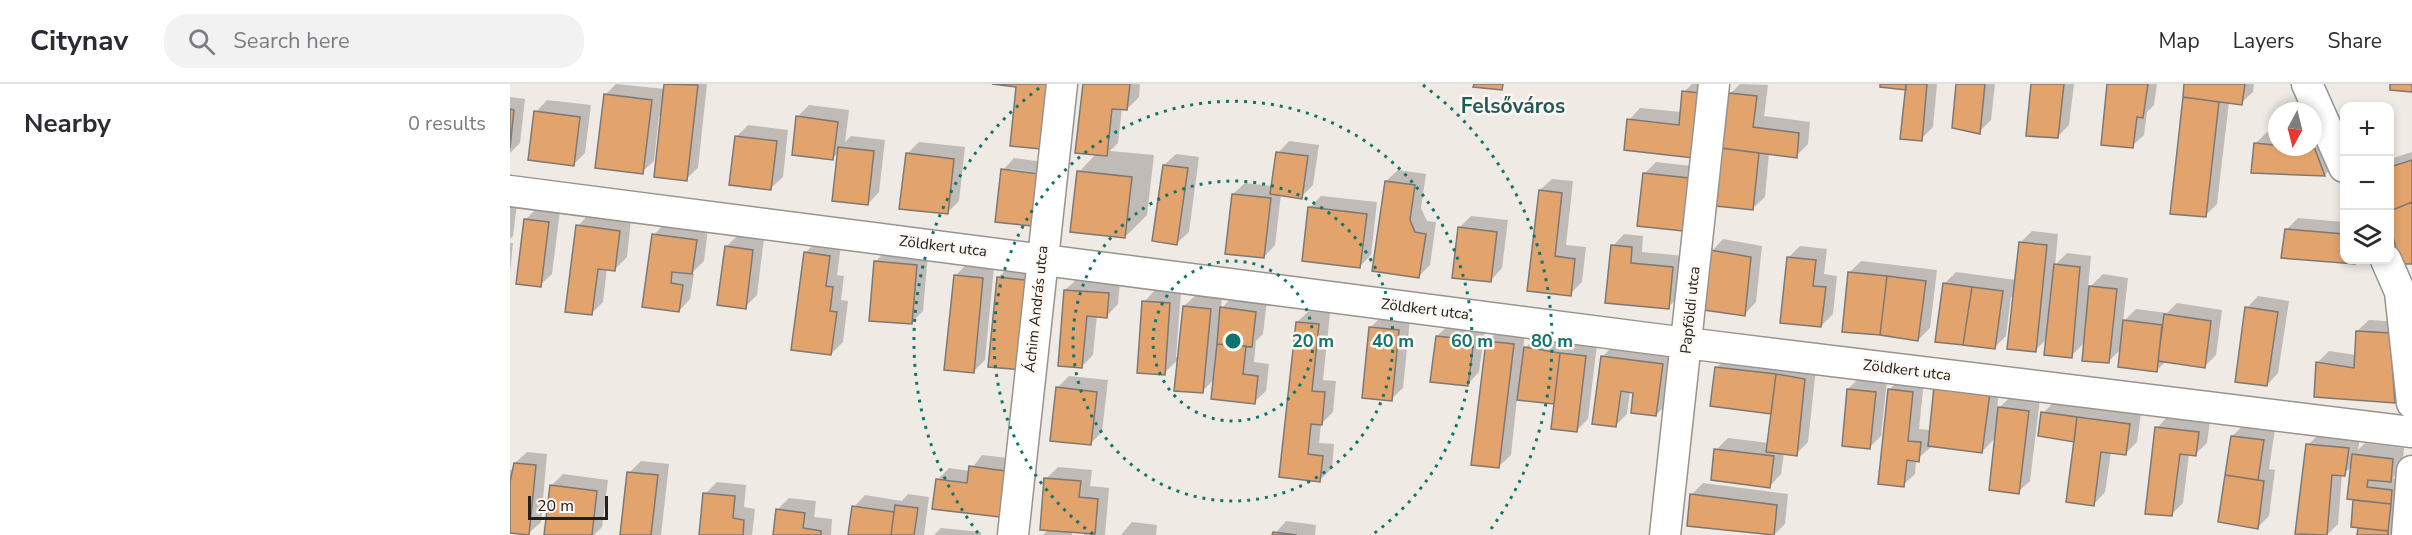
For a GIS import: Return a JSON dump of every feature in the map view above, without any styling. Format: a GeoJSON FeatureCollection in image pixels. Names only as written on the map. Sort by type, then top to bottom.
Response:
{"type":"FeatureCollection","features":[{"type":"Feature","properties":{"kind":"street","name":"Áchim András utca"},"geometry":{"type":"LineString","coordinates":[[1013,535],[1041,259],[1062,84]]}},
{"type":"Feature","properties":{"kind":"street","name":"Papföldi utca"},"geometry":{"type":"LineString","coordinates":[[1665,535],[1714,84]]}},
{"type":"Feature","properties":{"kind":"street"},"geometry":{"type":"LineString","coordinates":[[2307,84],[2340,158]]}},
{"type":"Feature","properties":{"kind":"street","name":"Zöldkert utca"},"geometry":{"type":"LineString","coordinates":[[510,191],[1686,343],[2412,432]]}},
{"type":"Feature","properties":{"kind":"street"},"geometry":{"type":"LineString","coordinates":[[2388,264],[2406,292],[2412,403]]}},
{"type":"Feature","properties":{"kind":"street"},"geometry":{"type":"LineString","coordinates":[[2407,535],[2412,471]]}},
{"type":"Feature","properties":{"kind":"building"},"geometry":{"type":"Polygon","coordinates":[[[664,84],[698,85],[687,181],[654,177],[664,84]]]}},
{"type":"Feature","properties":{"kind":"building"},"geometry":{"type":"Polygon","coordinates":[[[992,84],[1056,84],[1050,150],[1010,146],[1016,87],[992,84]]]}},
{"type":"Feature","properties":{"kind":"building"},"geometry":{"type":"Polygon","coordinates":[[[1083,84],[1130,84],[1127,110],[1112,109],[1107,156],[1075,153],[1083,84]]]}},
{"type":"Feature","properties":{"kind":"building"},"geometry":{"type":"Polygon","coordinates":[[[1474,84],[1503,84],[1502,90],[1473,87],[1474,84]]]}},
{"type":"Feature","properties":{"kind":"building"},"geometry":{"type":"Polygon","coordinates":[[[1880,84],[1906,84],[1906,90],[1880,87],[1880,84]]]}},
{"type":"Feature","properties":{"kind":"building"},"geometry":{"type":"Polygon","coordinates":[[[1906,84],[1927,84],[1922,141],[1900,139],[1906,84]]]}},
{"type":"Feature","properties":{"kind":"building"},"geometry":{"type":"Polygon","coordinates":[[[1956,84],[1985,84],[1980,134],[1952,128],[1956,84]]]}},
{"type":"Feature","properties":{"kind":"building"},"geometry":{"type":"Polygon","coordinates":[[[2031,84],[2064,84],[2058,138],[2026,136],[2031,84]]]}},
{"type":"Feature","properties":{"kind":"building"},"geometry":{"type":"Polygon","coordinates":[[[2107,84],[2148,84],[2143,118],[2137,117],[2133,148],[2101,145],[2107,84]]]}},
{"type":"Feature","properties":{"kind":"building"},"geometry":{"type":"Polygon","coordinates":[[[2184,84],[2245,84],[2242,105],[2183,97],[2184,84]]]}},
{"type":"Feature","properties":{"kind":"building"},"geometry":{"type":"Polygon","coordinates":[[[2390,84],[2412,84],[2412,92],[2390,90],[2390,84]]]}},
{"type":"Feature","properties":{"kind":"building"},"geometry":{"type":"Polygon","coordinates":[[[1682,91],[1709,94],[1702,159],[1624,150],[1627,119],[1679,125],[1682,91]]]}},
{"type":"Feature","properties":{"kind":"building"},"geometry":{"type":"Polygon","coordinates":[[[1729,93],[1757,96],[1753,127],[1799,133],[1797,158],[1721,148],[1729,93]]]}},
{"type":"Feature","properties":{"kind":"building"},"geometry":{"type":"Polygon","coordinates":[[[604,94],[652,100],[643,174],[595,168],[604,94]]]}},
{"type":"Feature","properties":{"kind":"building"},"geometry":{"type":"Polygon","coordinates":[[[2183,97],[2219,102],[2206,217],[2170,214],[2183,97]]]}},
{"type":"Feature","properties":{"kind":"building"},"geometry":{"type":"Polygon","coordinates":[[[510,109],[514,110],[510,148],[510,109]]]}},
{"type":"Feature","properties":{"kind":"building"},"geometry":{"type":"Polygon","coordinates":[[[534,111],[580,117],[574,166],[528,160],[534,111]]]}},
{"type":"Feature","properties":{"kind":"building"},"geometry":{"type":"Polygon","coordinates":[[[796,116],[838,122],[833,160],[792,155],[796,116]]]}},
{"type":"Feature","properties":{"kind":"building"},"geometry":{"type":"Polygon","coordinates":[[[735,136],[777,141],[771,190],[729,185],[735,136]]]}},
{"type":"Feature","properties":{"kind":"building"},"geometry":{"type":"Polygon","coordinates":[[[2254,143],[2268,144],[2268,156],[2318,156],[2325,176],[2251,173],[2254,143]]]}},
{"type":"Feature","properties":{"kind":"building"},"geometry":{"type":"Polygon","coordinates":[[[838,147],[874,151],[868,205],[832,201],[838,147]]]}},
{"type":"Feature","properties":{"kind":"building"},"geometry":{"type":"Polygon","coordinates":[[[1721,148],[1759,153],[1753,210],[1716,206],[1721,148]]]}},
{"type":"Feature","properties":{"kind":"building"},"geometry":{"type":"Polygon","coordinates":[[[1276,152],[1308,156],[1302,199],[1270,194],[1276,152]]]}},
{"type":"Feature","properties":{"kind":"building"},"geometry":{"type":"Polygon","coordinates":[[[906,153],[954,159],[948,214],[899,209],[906,153]]]}},
{"type":"Feature","properties":{"kind":"building"},"geometry":{"type":"Polygon","coordinates":[[[2412,160],[2412,202],[2394,209],[2394,166],[2412,160]]]}},
{"type":"Feature","properties":{"kind":"building"},"geometry":{"type":"Polygon","coordinates":[[[1163,165],[1188,168],[1177,245],[1152,241],[1163,165]]]}},
{"type":"Feature","properties":{"kind":"building"},"geometry":{"type":"Polygon","coordinates":[[[1001,169],[1047,175],[1040,227],[995,222],[1001,169]]]}},
{"type":"Feature","properties":{"kind":"building"},"geometry":{"type":"Polygon","coordinates":[[[1077,171],[1132,177],[1125,238],[1070,232],[1077,171]]]}},
{"type":"Feature","properties":{"kind":"building"},"geometry":{"type":"Polygon","coordinates":[[[1643,173],[1698,179],[1692,232],[1637,226],[1643,173]]]}},
{"type":"Feature","properties":{"kind":"building"},"geometry":{"type":"Polygon","coordinates":[[[1385,181],[1415,185],[1410,220],[1415,232],[1426,234],[1419,278],[1372,271],[1385,181]]]}},
{"type":"Feature","properties":{"kind":"building"},"geometry":{"type":"Polygon","coordinates":[[[1539,190],[1562,193],[1555,256],[1575,259],[1571,296],[1527,291],[1539,190]]]}},
{"type":"Feature","properties":{"kind":"building"},"geometry":{"type":"Polygon","coordinates":[[[1232,194],[1271,198],[1264,258],[1225,254],[1232,194]]]}},
{"type":"Feature","properties":{"kind":"building"},"geometry":{"type":"Polygon","coordinates":[[[2412,202],[2412,264],[2400,264],[2394,241],[2394,209],[2412,202]]]}},
{"type":"Feature","properties":{"kind":"building"},"geometry":{"type":"Polygon","coordinates":[[[1308,207],[1367,214],[1360,268],[1302,261],[1308,207]]]}},
{"type":"Feature","properties":{"kind":"building"},"geometry":{"type":"Polygon","coordinates":[[[524,219],[549,222],[541,287],[516,284],[524,219]]]}},
{"type":"Feature","properties":{"kind":"building"},"geometry":{"type":"Polygon","coordinates":[[[576,225],[620,231],[615,271],[598,269],[592,315],[565,312],[576,225]]]}},
{"type":"Feature","properties":{"kind":"building"},"geometry":{"type":"Polygon","coordinates":[[[1458,227],[1497,232],[1491,282],[1452,278],[1458,227]]]}},
{"type":"Feature","properties":{"kind":"building"},"geometry":{"type":"Polygon","coordinates":[[[2285,229],[2340,234],[2340,263],[2281,258],[2285,229]]]}},
{"type":"Feature","properties":{"kind":"building"},"geometry":{"type":"Polygon","coordinates":[[[652,234],[697,240],[692,274],[672,272],[671,283],[683,285],[679,312],[642,307],[652,234]]]}},
{"type":"Feature","properties":{"kind":"building"},"geometry":{"type":"Polygon","coordinates":[[[2019,242],[2047,245],[2036,352],[2007,349],[2019,242]]]}},
{"type":"Feature","properties":{"kind":"building"},"geometry":{"type":"Polygon","coordinates":[[[1611,245],[1632,247],[1631,263],[1673,267],[1669,309],[1605,303],[1611,245]]]}},
{"type":"Feature","properties":{"kind":"building"},"geometry":{"type":"Polygon","coordinates":[[[725,246],[753,250],[746,309],[717,305],[725,246]]]}},
{"type":"Feature","properties":{"kind":"building"},"geometry":{"type":"Polygon","coordinates":[[[1710,250],[1751,257],[1745,316],[1704,310],[1710,250]]]}},
{"type":"Feature","properties":{"kind":"building"},"geometry":{"type":"Polygon","coordinates":[[[804,252],[830,256],[826,286],[833,287],[830,311],[837,312],[831,355],[791,350],[804,252]]]}},
{"type":"Feature","properties":{"kind":"building"},"geometry":{"type":"Polygon","coordinates":[[[1787,257],[1816,260],[1813,286],[1826,287],[1821,327],[1780,323],[1787,257]]]}},
{"type":"Feature","properties":{"kind":"building"},"geometry":{"type":"Polygon","coordinates":[[[874,261],[917,265],[912,324],[869,321],[874,261]]]}},
{"type":"Feature","properties":{"kind":"building"},"geometry":{"type":"Polygon","coordinates":[[[2054,264],[2080,267],[2072,358],[2044,355],[2054,264]]]}},
{"type":"Feature","properties":{"kind":"building"},"geometry":{"type":"Polygon","coordinates":[[[1848,272],[1887,276],[1880,335],[1842,332],[1848,272]]]}},
{"type":"Feature","properties":{"kind":"building"},"geometry":{"type":"Polygon","coordinates":[[[954,275],[983,278],[974,373],[944,370],[954,275]]]}},
{"type":"Feature","properties":{"kind":"building"},"geometry":{"type":"Polygon","coordinates":[[[1887,276],[1926,281],[1918,341],[1880,335],[1887,276]]]}},
{"type":"Feature","properties":{"kind":"building"},"geometry":{"type":"Polygon","coordinates":[[[997,277],[1033,281],[1024,370],[988,367],[997,277]]]}},
{"type":"Feature","properties":{"kind":"building"},"geometry":{"type":"Polygon","coordinates":[[[1943,283],[1972,287],[1963,345],[1935,342],[1943,283]]]}},
{"type":"Feature","properties":{"kind":"building"},"geometry":{"type":"Polygon","coordinates":[[[2089,286],[2117,289],[2109,363],[2082,361],[2089,286]]]}},
{"type":"Feature","properties":{"kind":"building"},"geometry":{"type":"Polygon","coordinates":[[[1972,287],[2003,291],[1995,349],[1963,345],[1972,287]]]}},
{"type":"Feature","properties":{"kind":"building"},"geometry":{"type":"Polygon","coordinates":[[[1064,290],[1109,293],[1107,318],[1087,316],[1082,368],[1058,366],[1064,290]]]}},
{"type":"Feature","properties":{"kind":"building"},"geometry":{"type":"Polygon","coordinates":[[[1142,301],[1170,303],[1165,375],[1137,373],[1142,301]]]}},
{"type":"Feature","properties":{"kind":"building"},"geometry":{"type":"Polygon","coordinates":[[[1183,306],[1211,309],[1203,393],[1174,391],[1183,306]]]}},
{"type":"Feature","properties":{"kind":"building"},"geometry":{"type":"Polygon","coordinates":[[[1220,307],[1256,312],[1252,347],[1217,344],[1220,307]]]}},
{"type":"Feature","properties":{"kind":"building"},"geometry":{"type":"Polygon","coordinates":[[[2245,307],[2278,312],[2267,386],[2235,382],[2245,307]]]}},
{"type":"Feature","properties":{"kind":"building"},"geometry":{"type":"Polygon","coordinates":[[[2164,314],[2211,321],[2205,368],[2158,361],[2164,314]]]}},
{"type":"Feature","properties":{"kind":"building"},"geometry":{"type":"Polygon","coordinates":[[[2123,320],[2162,325],[2157,372],[2118,367],[2123,320]]]}},
{"type":"Feature","properties":{"kind":"building"},"geometry":{"type":"Polygon","coordinates":[[[1296,322],[1319,324],[1312,391],[1325,392],[1322,425],[1311,424],[1308,454],[1323,456],[1320,482],[1279,477],[1296,322]]]}},
{"type":"Feature","properties":{"kind":"building"},"geometry":{"type":"Polygon","coordinates":[[[1369,327],[1399,330],[1392,401],[1362,398],[1369,327]]]}},
{"type":"Feature","properties":{"kind":"building"},"geometry":{"type":"Polygon","coordinates":[[[2356,331],[2390,333],[2395,403],[2314,397],[2316,362],[2354,368],[2356,331]]]}},
{"type":"Feature","properties":{"kind":"building"},"geometry":{"type":"Polygon","coordinates":[[[1436,336],[1474,340],[1468,386],[1430,382],[1436,336]]]}},
{"type":"Feature","properties":{"kind":"building"},"geometry":{"type":"Polygon","coordinates":[[[1486,341],[1514,344],[1499,468],[1471,465],[1486,341]]]}},
{"type":"Feature","properties":{"kind":"building"},"geometry":{"type":"Polygon","coordinates":[[[1217,344],[1246,346],[1243,374],[1258,376],[1255,404],[1211,399],[1217,344]]]}},
{"type":"Feature","properties":{"kind":"building"},"geometry":{"type":"Polygon","coordinates":[[[1524,347],[1560,353],[1554,404],[1517,400],[1524,347]]]}},
{"type":"Feature","properties":{"kind":"building"},"geometry":{"type":"Polygon","coordinates":[[[1560,353],[1586,356],[1577,432],[1551,429],[1560,353]]]}},
{"type":"Feature","properties":{"kind":"building"},"geometry":{"type":"Polygon","coordinates":[[[1601,356],[1663,364],[1656,416],[1631,413],[1633,393],[1621,391],[1616,427],[1592,424],[1601,356]]]}},
{"type":"Feature","properties":{"kind":"building"},"geometry":{"type":"Polygon","coordinates":[[[1715,367],[1776,374],[1771,414],[1710,406],[1715,367]]]}},
{"type":"Feature","properties":{"kind":"building"},"geometry":{"type":"Polygon","coordinates":[[[1776,374],[1805,379],[1797,456],[1766,452],[1776,374]]]}},
{"type":"Feature","properties":{"kind":"building"},"geometry":{"type":"Polygon","coordinates":[[[1934,386],[1990,393],[1982,453],[1928,446],[1934,386]]]}},
{"type":"Feature","properties":{"kind":"building"},"geometry":{"type":"Polygon","coordinates":[[[1056,387],[1097,392],[1091,445],[1050,441],[1056,387]]]}},
{"type":"Feature","properties":{"kind":"building"},"geometry":{"type":"Polygon","coordinates":[[[1847,389],[1876,392],[1870,449],[1842,446],[1847,389]]]}},
{"type":"Feature","properties":{"kind":"building"},"geometry":{"type":"Polygon","coordinates":[[[1888,389],[1913,392],[1908,441],[1921,442],[1919,462],[1907,460],[1904,487],[1878,484],[1888,389]]]}},
{"type":"Feature","properties":{"kind":"building"},"geometry":{"type":"Polygon","coordinates":[[[1998,407],[2029,411],[2019,494],[1989,490],[1998,407]]]}},
{"type":"Feature","properties":{"kind":"building"},"geometry":{"type":"Polygon","coordinates":[[[2041,412],[2077,417],[2074,442],[2038,436],[2041,412]]]}},
{"type":"Feature","properties":{"kind":"building"},"geometry":{"type":"Polygon","coordinates":[[[2077,417],[2130,424],[2126,455],[2101,452],[2094,506],[2066,502],[2077,417]]]}},
{"type":"Feature","properties":{"kind":"building"},"geometry":{"type":"Polygon","coordinates":[[[2155,427],[2199,432],[2196,456],[2180,454],[2172,516],[2145,514],[2155,427]]]}},
{"type":"Feature","properties":{"kind":"building"},"geometry":{"type":"Polygon","coordinates":[[[2231,436],[2264,440],[2258,480],[2225,475],[2231,436]]]}},
{"type":"Feature","properties":{"kind":"building"},"geometry":{"type":"Polygon","coordinates":[[[2306,444],[2349,448],[2345,476],[2332,475],[2327,535],[2295,534],[2306,444]]]}},
{"type":"Feature","properties":{"kind":"building"},"geometry":{"type":"Polygon","coordinates":[[[1714,449],[1774,456],[1770,488],[1711,480],[1714,449]]]}},
{"type":"Feature","properties":{"kind":"building"},"geometry":{"type":"Polygon","coordinates":[[[2352,454],[2393,459],[2391,482],[2368,480],[2367,487],[2392,490],[2391,504],[2347,499],[2352,454]]]}},
{"type":"Feature","properties":{"kind":"building"},"geometry":{"type":"Polygon","coordinates":[[[514,463],[536,465],[529,535],[510,533],[510,482],[514,463]]]}},
{"type":"Feature","properties":{"kind":"building"},"geometry":{"type":"Polygon","coordinates":[[[969,466],[1013,472],[1008,518],[932,509],[936,479],[967,483],[969,466]]]}},
{"type":"Feature","properties":{"kind":"building"},"geometry":{"type":"Polygon","coordinates":[[[627,472],[658,475],[651,535],[620,535],[627,472]]]}},
{"type":"Feature","properties":{"kind":"building"},"geometry":{"type":"Polygon","coordinates":[[[2225,475],[2264,481],[2258,529],[2218,522],[2225,475]]]}},
{"type":"Feature","properties":{"kind":"building"},"geometry":{"type":"Polygon","coordinates":[[[1044,478],[1081,481],[1079,497],[1098,499],[1095,534],[1040,530],[1044,478]]]}},
{"type":"Feature","properties":{"kind":"building"},"geometry":{"type":"Polygon","coordinates":[[[550,485],[597,491],[592,535],[544,535],[550,485]]]}},
{"type":"Feature","properties":{"kind":"building"},"geometry":{"type":"Polygon","coordinates":[[[703,493],[735,496],[733,518],[744,520],[743,535],[699,535],[703,493]]]}},
{"type":"Feature","properties":{"kind":"building"},"geometry":{"type":"Polygon","coordinates":[[[1690,494],[1777,505],[1774,535],[1687,526],[1690,494]]]}},
{"type":"Feature","properties":{"kind":"building"},"geometry":{"type":"Polygon","coordinates":[[[2353,500],[2391,504],[2388,531],[2351,527],[2353,500]]]}},
{"type":"Feature","properties":{"kind":"building"},"geometry":{"type":"Polygon","coordinates":[[[895,505],[918,508],[914,535],[891,535],[895,505]]]}},
{"type":"Feature","properties":{"kind":"building"},"geometry":{"type":"Polygon","coordinates":[[[852,506],[894,512],[891,535],[848,535],[852,506]]]}},
{"type":"Feature","properties":{"kind":"building"},"geometry":{"type":"Polygon","coordinates":[[[776,509],[805,513],[803,528],[821,531],[821,535],[773,535],[776,509]]]}},
{"type":"Feature","properties":{"kind":"building"},"geometry":{"type":"Polygon","coordinates":[[[2358,528],[2388,531],[2388,535],[2357,535],[2358,528]]]}},
{"type":"Feature","properties":{"kind":"building"},"geometry":{"type":"Polygon","coordinates":[[[1273,532],[1297,535],[1272,535],[1273,532]]]}},
{"type":"Feature","properties":{"kind":"district","name":"Felsőváros"},"geometry":{"type":"Point","coordinates":[1513,106]}}]}
